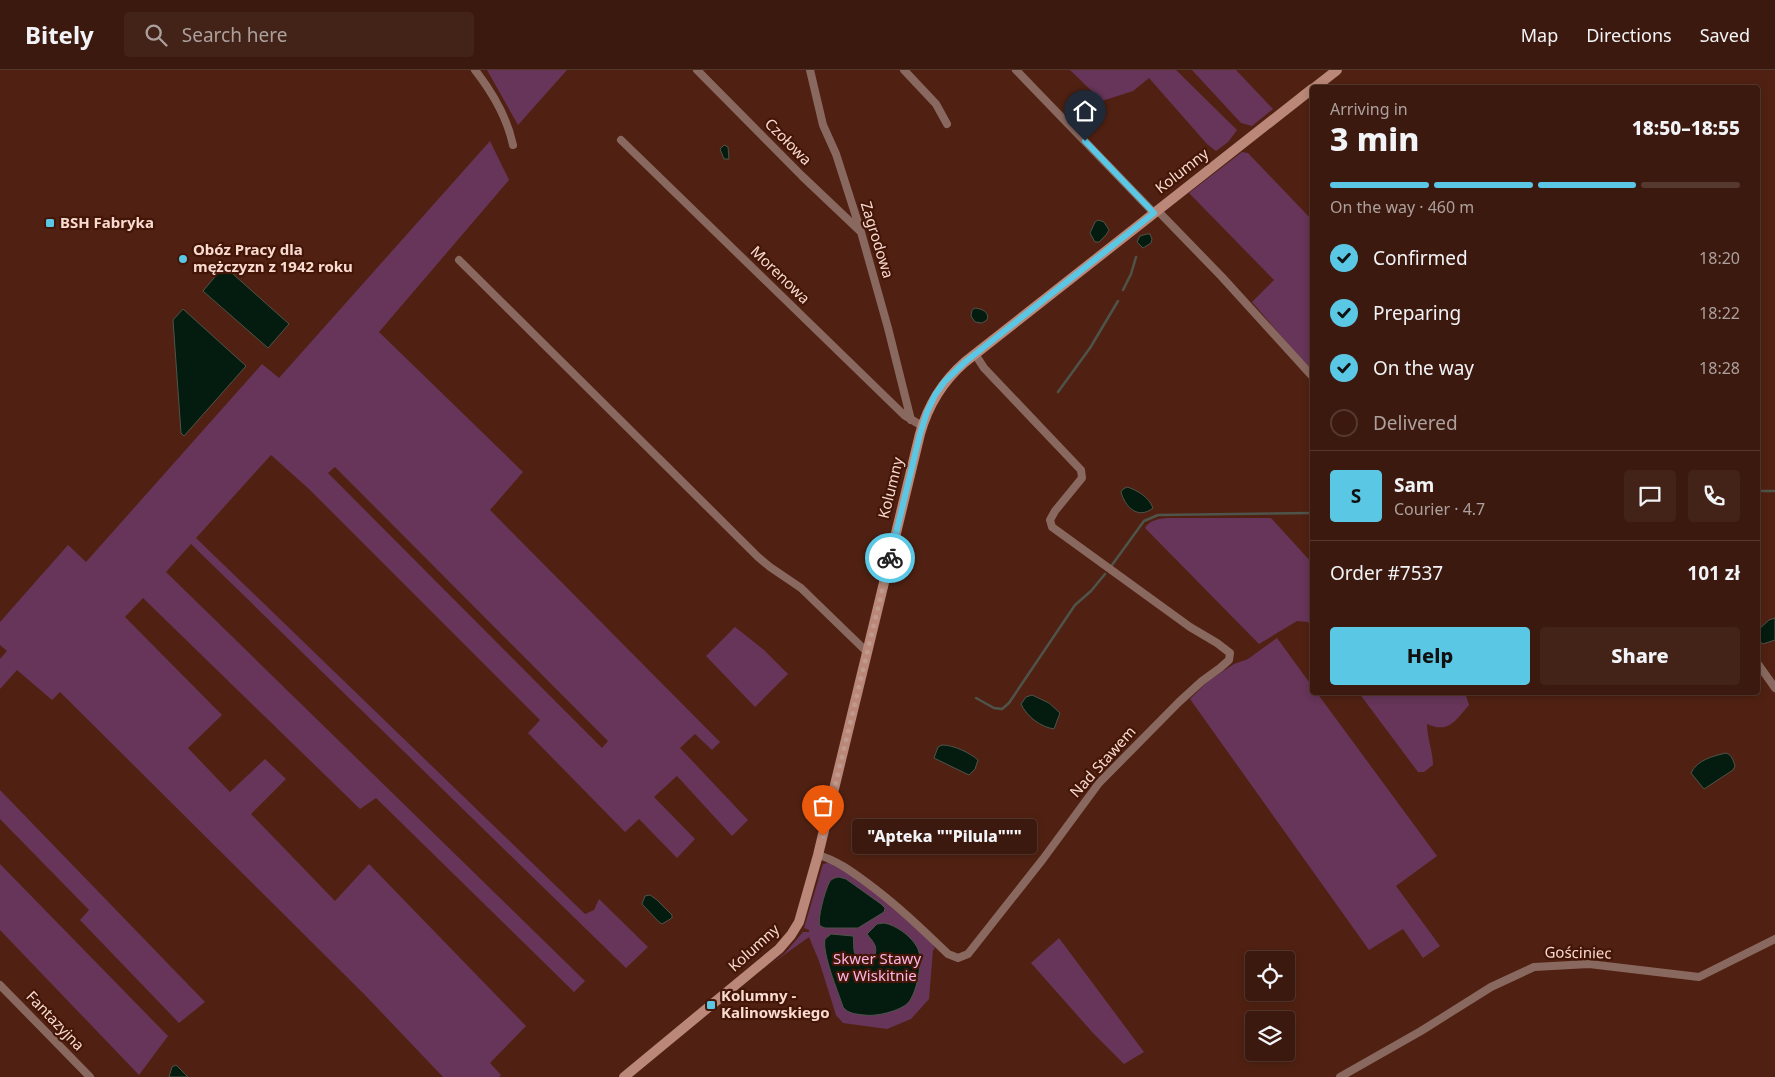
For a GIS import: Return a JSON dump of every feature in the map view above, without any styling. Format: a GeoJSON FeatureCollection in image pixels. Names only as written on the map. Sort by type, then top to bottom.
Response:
{"type":"FeatureCollection","features":[{"type":"Feature","properties":{"kind":"street"},"geometry":{"type":"LineString","coordinates":[[475,70],[500,108],[508,126],[513,145]]}},
{"type":"Feature","properties":{"kind":"street","name":"Czołowa"},"geometry":{"type":"LineString","coordinates":[[697,70],[802,176],[861,232]]}},
{"type":"Feature","properties":{"kind":"street","name":"Zagrodowa"},"geometry":{"type":"LineString","coordinates":[[810,70],[823,125],[836,154],[861,232],[888,328],[910,420]]}},
{"type":"Feature","properties":{"kind":"street"},"geometry":{"type":"LineString","coordinates":[[904,70],[936,104],[947,124]]}},
{"type":"Feature","properties":{"kind":"street"},"geometry":{"type":"LineString","coordinates":[[1016,70],[1222,277],[1310,374]]}},
{"type":"Feature","properties":{"kind":"street","name":"Kolumny"},"geometry":{"type":"LineString","coordinates":[[1317,85],[1337,70]]}},
{"type":"Feature","properties":{"kind":"street","name":"Kolumny"},"geometry":{"type":"LineString","coordinates":[[624,1077],[786,942],[802,916],[922,426],[931,404],[945,381],[975,354],[1310,90]]}},
{"type":"Feature","properties":{"kind":"street","name":"Morenowa"},"geometry":{"type":"LineString","coordinates":[[621,140],[910,420],[922,426]]}},
{"type":"Feature","properties":{"kind":"street"},"geometry":{"type":"LineString","coordinates":[[459,260],[758,557],[801,588],[867,652]]}},
{"type":"Feature","properties":{"kind":"street","name":"Nad Stawem"},"geometry":{"type":"LineString","coordinates":[[818,855],[848,869],[889,898],[948,954],[958,958],[964,956],[973,948],[1012,900],[1099,783],[1179,702],[1202,681],[1227,663],[1230,656],[1227,651],[1050,524],[1055,511],[1082,478],[1081,470],[984,368],[975,354]]}},
{"type":"Feature","properties":{"kind":"street"},"geometry":{"type":"LineString","coordinates":[[1760,667],[1775,688]]}},
{"type":"Feature","properties":{"kind":"street","name":"Gościniec"},"geometry":{"type":"LineString","coordinates":[[1340,1077],[1422,1031],[1490,987],[1534,967],[1589,964],[1699,977],[1775,939]]}},
{"type":"Feature","properties":{"kind":"street","name":"Fantazyjna"},"geometry":{"type":"LineString","coordinates":[[0,985],[90,1077]]}},
{"type":"Feature","properties":{"kind":"green space"},"geometry":{"type":"Polygon","coordinates":[[[487,70],[567,70],[518,125],[487,70]]]}},
{"type":"Feature","properties":{"kind":"green space"},"geometry":{"type":"Polygon","coordinates":[[[1070,70],[1176,70],[1237,130],[1228,142],[1216,151],[1207,144],[1149,78],[1133,91],[1102,101],[1070,70]]]}},
{"type":"Feature","properties":{"kind":"green space"},"geometry":{"type":"Polygon","coordinates":[[[1192,70],[1236,70],[1273,109],[1252,126],[1241,123],[1192,70]]]}},
{"type":"Feature","properties":{"kind":"green space"},"geometry":{"type":"Polygon","coordinates":[[[490,141],[509,180],[379,332],[523,472],[490,510],[720,742],[712,750],[695,734],[680,748],[748,820],[732,836],[677,776],[654,797],[695,839],[677,858],[639,819],[625,832],[528,733],[540,720],[309,489],[271,455],[196,538],[585,914],[594,910],[599,899],[648,947],[626,968],[191,544],[166,572],[585,981],[574,992],[376,798],[360,809],[143,598],[125,617],[222,715],[188,748],[230,792],[265,759],[286,779],[251,814],[335,901],[369,864],[526,1026],[490,1063],[501,1075],[499,1077],[443,1077],[364,994],[60,692],[52,700],[17,670],[0,689],[0,659],[7,651],[0,645],[0,622],[68,545],[86,562],[262,364],[279,378],[490,141]],[[335,467],[328,473],[602,748],[608,741],[335,467]]]}},
{"type":"Feature","properties":{"kind":"green space"},"geometry":{"type":"Polygon","coordinates":[[[1242,152],[1248,153],[1310,218],[1310,370],[1252,302],[1274,280],[1189,193],[1242,152]]]}},
{"type":"Feature","properties":{"kind":"green space"},"geometry":{"type":"Polygon","coordinates":[[[1271,518],[1310,561],[1310,624],[1308,622],[1297,621],[1259,644],[1145,528],[1157,519],[1271,518]]]}},
{"type":"Feature","properties":{"kind":"green space"},"geometry":{"type":"Polygon","coordinates":[[[735,627],[764,650],[788,674],[755,707],[706,656],[735,627]]]}},
{"type":"Feature","properties":{"kind":"green space"},"geometry":{"type":"Polygon","coordinates":[[[1277,638],[1310,683],[1310,695],[1318,695],[1437,856],[1396,886],[1440,946],[1423,958],[1403,929],[1369,950],[1190,699],[1207,682],[1234,664],[1248,659],[1277,638]]]}},
{"type":"Feature","properties":{"kind":"green space"},"geometry":{"type":"Polygon","coordinates":[[[1360,695],[1466,695],[1469,705],[1451,724],[1435,727],[1427,724],[1433,765],[1424,772],[1418,772],[1360,695]]]}},
{"type":"Feature","properties":{"kind":"green space"},"geometry":{"type":"Polygon","coordinates":[[[0,790],[205,1002],[179,1023],[80,920],[89,910],[0,819],[0,790]]]}},
{"type":"Feature","properties":{"kind":"green space","name":"Skwer Stawy w Wiskitnie"},"geometry":{"type":"Polygon","coordinates":[[[831,862],[884,897],[931,941],[935,949],[933,950],[929,999],[911,1019],[887,1029],[843,1023],[836,1015],[819,961],[809,937],[770,965],[785,953],[803,932],[809,932],[809,930],[804,928],[823,864],[831,862]]]}},
{"type":"Feature","properties":{"kind":"green space"},"geometry":{"type":"Polygon","coordinates":[[[0,864],[168,1036],[139,1075],[0,930],[0,864]]]}},
{"type":"Feature","properties":{"kind":"green space"},"geometry":{"type":"Polygon","coordinates":[[[1059,938],[1144,1052],[1124,1064],[1093,1033],[1031,963],[1059,938]]]}},
{"type":"Feature","properties":{"kind":"shaded area"},"geometry":{"type":"Polygon","coordinates":[[[724,145],[728,147],[729,159],[724,159],[720,149],[724,145]]]}},
{"type":"Feature","properties":{"kind":"shaded area"},"geometry":{"type":"Polygon","coordinates":[[[1098,220],[1104,222],[1109,230],[1099,242],[1095,242],[1090,233],[1095,222],[1098,220]]]}},
{"type":"Feature","properties":{"kind":"shaded area"},"geometry":{"type":"Polygon","coordinates":[[[1150,234],[1151,243],[1143,248],[1137,242],[1140,236],[1150,234]]]}},
{"type":"Feature","properties":{"kind":"shaded area"},"geometry":{"type":"Polygon","coordinates":[[[224,266],[289,324],[268,348],[203,291],[224,266]]]}},
{"type":"Feature","properties":{"kind":"shaded area"},"geometry":{"type":"Polygon","coordinates":[[[975,308],[986,313],[987,320],[982,323],[975,322],[971,316],[972,310],[975,308]]]}},
{"type":"Feature","properties":{"kind":"shaded area"},"geometry":{"type":"Polygon","coordinates":[[[183,309],[246,366],[184,436],[181,433],[173,320],[183,309]]]}},
{"type":"Feature","properties":{"kind":"shaded area"},"geometry":{"type":"Polygon","coordinates":[[[1127,487],[1142,494],[1149,500],[1153,508],[1142,513],[1129,507],[1121,492],[1127,487]]]}},
{"type":"Feature","properties":{"kind":"shaded area"},"geometry":{"type":"Polygon","coordinates":[[[1775,618],[1775,640],[1763,644],[1760,642],[1760,628],[1769,620],[1775,618]]]}},
{"type":"Feature","properties":{"kind":"shaded area"},"geometry":{"type":"Polygon","coordinates":[[[1032,695],[1049,703],[1060,713],[1054,729],[1035,721],[1024,709],[1021,704],[1026,697],[1032,695]]]}},
{"type":"Feature","properties":{"kind":"shaded area"},"geometry":{"type":"Polygon","coordinates":[[[942,745],[957,748],[975,757],[978,760],[975,769],[969,775],[934,758],[938,747],[942,745]]]}},
{"type":"Feature","properties":{"kind":"shaded area"},"geometry":{"type":"Polygon","coordinates":[[[1726,753],[1733,760],[1735,766],[1733,770],[1704,789],[1691,773],[1697,765],[1706,759],[1726,753]]]}},
{"type":"Feature","properties":{"kind":"shaded area"},"geometry":{"type":"Polygon","coordinates":[[[834,878],[846,879],[881,904],[885,908],[884,912],[858,928],[825,928],[820,926],[820,911],[827,887],[834,878]]]}},
{"type":"Feature","properties":{"kind":"shaded area"},"geometry":{"type":"Polygon","coordinates":[[[650,895],[672,915],[672,918],[662,924],[658,921],[642,904],[645,896],[650,895]]]}},
{"type":"Feature","properties":{"kind":"shaded area"},"geometry":{"type":"Polygon","coordinates":[[[884,923],[903,932],[917,947],[920,967],[914,992],[908,1003],[894,1011],[869,1015],[850,1012],[843,1007],[834,982],[826,954],[825,939],[831,934],[853,936],[854,950],[857,956],[864,959],[869,958],[875,955],[876,948],[867,934],[877,924],[884,923]]]}},
{"type":"Feature","properties":{"kind":"shaded area"},"geometry":{"type":"Polygon","coordinates":[[[176,1065],[188,1077],[169,1077],[172,1067],[176,1065]]]}},
{"type":"Feature","properties":{"kind":"waterway"},"geometry":{"type":"LineString","coordinates":[[1123,290],[1131,274],[1136,257]]}},
{"type":"Feature","properties":{"kind":"waterway"},"geometry":{"type":"LineString","coordinates":[[1058,392],[1090,348],[1118,301]]}},
{"type":"Feature","properties":{"kind":"waterway"},"geometry":{"type":"LineString","coordinates":[[1760,491],[1775,491]]}},
{"type":"Feature","properties":{"kind":"waterway"},"geometry":{"type":"LineString","coordinates":[[1112,565],[1144,521],[1158,515],[1310,513]]}},
{"type":"Feature","properties":{"kind":"waterway"},"geometry":{"type":"LineString","coordinates":[[976,698],[994,708],[1002,709],[1009,703],[1075,605],[1091,591],[1105,574]]}},
{"type":"Feature","properties":{"kind":"way so far"},"geometry":{"type":"LineString","coordinates":[[823,836],[890,558]]}},
{"type":"Feature","properties":{"kind":"place","name":"BSH Fabryka"},"geometry":{"type":"Point","coordinates":[50,223]}},
{"type":"Feature","properties":{"kind":"place","name":"Obóz Pracy dla mężczyzn z 1942 roku"},"geometry":{"type":"Point","coordinates":[183,259]}},
{"type":"Feature","properties":{"kind":"place","name":"\"Apteka \"\"Pilula\"\"\""},"geometry":{"type":"Point","coordinates":[823,836]}},
{"type":"Feature","properties":{"kind":"place","name":"Kolumny - Kalinowskiego"},"geometry":{"type":"Point","coordinates":[711,1005]}},
{"type":"Feature","properties":{"kind":"route"},"geometry":{"type":"LineString","coordinates":[[890,558],[922,426],[935,395],[945,381],[965,362],[1154,213],[1085,141]]}}]}
